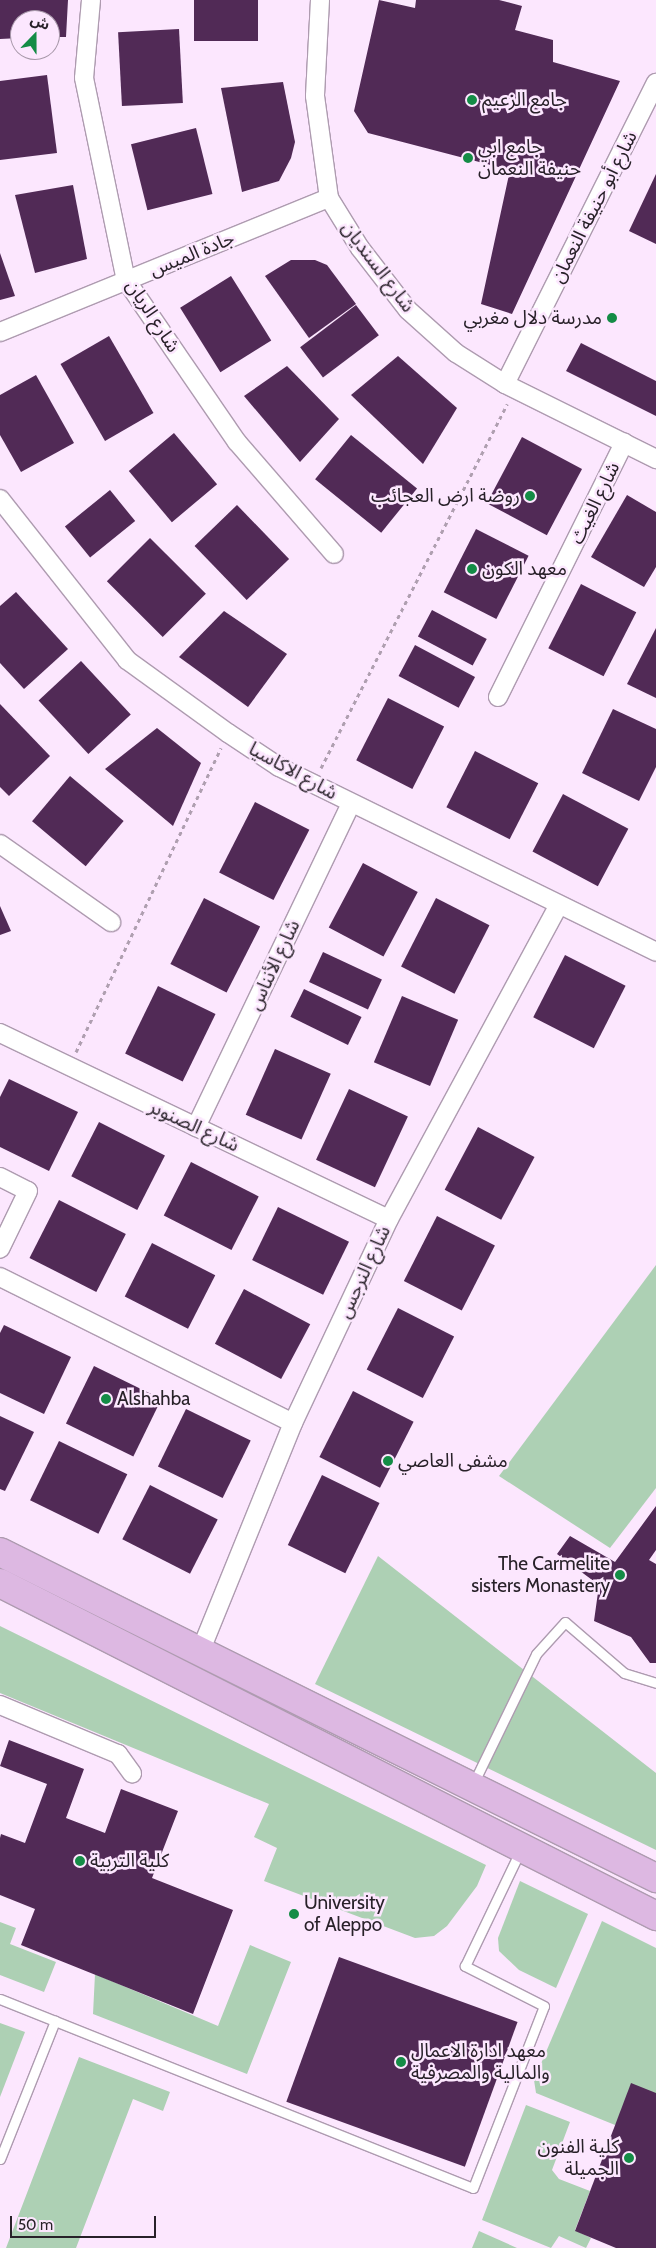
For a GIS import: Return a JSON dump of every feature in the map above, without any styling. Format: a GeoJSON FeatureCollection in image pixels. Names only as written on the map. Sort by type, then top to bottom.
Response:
{"type":"FeatureCollection","features":[{"type":"Feature","properties":{"kind":"main road"},"geometry":{"type":"LineString","coordinates":[[0,1552],[656,1878]]}},
{"type":"Feature","properties":{"kind":"main road"},"geometry":{"type":"LineString","coordinates":[[0,1583],[656,1916]]}},
{"type":"Feature","properties":{"kind":"street","name":"شارع الريان"},"geometry":{"type":"LineString","coordinates":[[91,0],[84,78],[126,280],[237,442],[334,554]]}},
{"type":"Feature","properties":{"kind":"street","name":"شارع السنديان"},"geometry":{"type":"LineString","coordinates":[[320,0],[315,96],[329,198],[360,248],[408,310],[456,353],[510,386],[656,459]]}},
{"type":"Feature","properties":{"kind":"street","name":"شارع أبو حنيفة النعمان"},"geometry":{"type":"LineString","coordinates":[[510,386],[656,83]]}},
{"type":"Feature","properties":{"kind":"street","name":"جادة الميس"},"geometry":{"type":"LineString","coordinates":[[0,332],[329,198]]}},
{"type":"Feature","properties":{"kind":"street","name":"شارع الغيث"},"geometry":{"type":"LineString","coordinates":[[498,697],[624,443]]}},
{"type":"Feature","properties":{"kind":"street","name":"شارع الاكاسيا"},"geometry":{"type":"LineString","coordinates":[[0,499],[127,660],[228,733],[312,784],[656,952]]}},
{"type":"Feature","properties":{"kind":"street","name":"شارع الأنناس"},"geometry":{"type":"LineString","coordinates":[[196,1127],[351,803]]}},
{"type":"Feature","properties":{"kind":"street"},"geometry":{"type":"LineString","coordinates":[[0,844],[111,922]]}},
{"type":"Feature","properties":{"kind":"street","name":"شارع النرجس"},"geometry":{"type":"LineString","coordinates":[[200,1652],[293,1423],[389,1218],[559,905]]}},
{"type":"Feature","properties":{"kind":"street","name":"شارع الصنوبر"},"geometry":{"type":"LineString","coordinates":[[0,1033],[69,1068],[389,1218]]}},
{"type":"Feature","properties":{"kind":"street"},"geometry":{"type":"LineString","coordinates":[[0,1177],[28,1192],[0,1249]]}},
{"type":"Feature","properties":{"kind":"street"},"geometry":{"type":"LineString","coordinates":[[0,1277],[293,1423]]}},
{"type":"Feature","properties":{"kind":"street"},"geometry":{"type":"LineString","coordinates":[[0,1705],[118,1754],[132,1773]]}},
{"type":"Feature","properties":{"kind":"lane"},"geometry":{"type":"LineString","coordinates":[[472,1787],[536,1654],[565,1622],[624,1673],[656,1683]]}},
{"type":"Feature","properties":{"kind":"lane"},"geometry":{"type":"LineString","coordinates":[[0,1999],[473,2188],[544,2006],[465,1966],[521,1849]]}},
{"type":"Feature","properties":{"kind":"lane"},"geometry":{"type":"LineString","coordinates":[[0,2159],[55,2021]]}},
{"type":"Feature","properties":{"kind":"path"},"geometry":{"type":"LineString","coordinates":[[312,784],[510,386]]}},
{"type":"Feature","properties":{"kind":"path"},"geometry":{"type":"LineString","coordinates":[[69,1068],[228,733]]}},
{"type":"Feature","properties":{"kind":"green space"},"geometry":{"type":"Polygon","coordinates":[[[656,1265],[656,1488],[610,1548],[499,1476],[656,1265]]]}},
{"type":"Feature","properties":{"kind":"green space"},"geometry":{"type":"Polygon","coordinates":[[[378,1556],[656,1773],[656,1850],[315,1684],[378,1556]]]}},
{"type":"Feature","properties":{"kind":"green space"},"geometry":{"type":"Polygon","coordinates":[[[0,1626],[486,1865],[477,1886],[447,1926],[434,1936],[415,1938],[264,1881],[277,1848],[254,1837],[269,1804],[0,1693],[0,1626]]]}},
{"type":"Feature","properties":{"kind":"green space"},"geometry":{"type":"Polygon","coordinates":[[[520,1881],[588,1914],[556,1988],[519,1970],[499,1951],[498,1938],[520,1881]]]}},
{"type":"Feature","properties":{"kind":"green space"},"geometry":{"type":"Polygon","coordinates":[[[602,1921],[656,1948],[656,2093],[615,2125],[536,2093],[534,2080],[602,1921]]]}},
{"type":"Feature","properties":{"kind":"green space"},"geometry":{"type":"Polygon","coordinates":[[[0,1922],[16,1928],[10,1944],[56,1962],[44,1992],[0,1975],[0,1922]]]}},
{"type":"Feature","properties":{"kind":"green space"},"geometry":{"type":"Polygon","coordinates":[[[250,1945],[291,1962],[247,2074],[93,2014],[95,1974],[218,2026],[250,1945]]]}},
{"type":"Feature","properties":{"kind":"green space"},"geometry":{"type":"Polygon","coordinates":[[[0,2023],[25,2032],[0,2097],[0,2023]]]}},
{"type":"Feature","properties":{"kind":"green space"},"geometry":{"type":"Polygon","coordinates":[[[79,2057],[170,2092],[163,2111],[133,2099],[76,2248],[6,2248],[79,2057]]]}},
{"type":"Feature","properties":{"kind":"green space"},"geometry":{"type":"Polygon","coordinates":[[[526,2105],[570,2122],[552,2170],[559,2179],[590,2191],[575,2230],[591,2238],[586,2248],[559,2236],[551,2248],[482,2220],[526,2105]]]}},
{"type":"Feature","properties":{"kind":"green space"},"geometry":{"type":"Polygon","coordinates":[[[479,2231],[517,2248],[472,2248],[479,2231]]]}},
{"type":"Feature","properties":{"kind":"building"},"geometry":{"type":"Polygon","coordinates":[[[0,0],[68,0],[66,37],[60,37],[60,10],[10,10],[10,38],[0,39],[0,0]]]}},
{"type":"Feature","properties":{"kind":"building"},"geometry":{"type":"Polygon","coordinates":[[[194,0],[258,0],[258,41],[194,41],[194,0]]]}},
{"type":"Feature","properties":{"kind":"building"},"geometry":{"type":"Polygon","coordinates":[[[379,0],[415,8],[416,0],[499,0],[522,6],[515,30],[553,40],[553,62],[620,81],[512,314],[481,304],[510,170],[368,133],[354,111],[379,0]]]}},
{"type":"Feature","properties":{"kind":"building"},"geometry":{"type":"Polygon","coordinates":[[[179,29],[183,103],[122,106],[118,32],[179,29]]]}},
{"type":"Feature","properties":{"kind":"building"},"geometry":{"type":"Polygon","coordinates":[[[47,75],[57,153],[0,160],[0,81],[47,75]]]}},
{"type":"Feature","properties":{"kind":"building"},"geometry":{"type":"Polygon","coordinates":[[[283,82],[295,142],[291,158],[279,181],[242,192],[221,88],[283,82]]]}},
{"type":"Feature","properties":{"kind":"building"},"geometry":{"type":"Polygon","coordinates":[[[196,128],[212,194],[147,210],[131,144],[196,128]]]}},
{"type":"Feature","properties":{"kind":"building"},"geometry":{"type":"Polygon","coordinates":[[[656,174],[656,244],[629,231],[656,174]]]}},
{"type":"Feature","properties":{"kind":"building"},"geometry":{"type":"Polygon","coordinates":[[[73,185],[87,259],[35,273],[15,195],[73,185]]]}},
{"type":"Feature","properties":{"kind":"building"},"geometry":{"type":"Polygon","coordinates":[[[0,253],[15,296],[0,300],[0,253]]]}},
{"type":"Feature","properties":{"kind":"building"},"geometry":{"type":"Polygon","coordinates":[[[291,260],[315,260],[327,265],[356,304],[309,338],[265,276],[291,260]]]}},
{"type":"Feature","properties":{"kind":"building"},"geometry":{"type":"Polygon","coordinates":[[[231,276],[271,340],[220,372],[180,308],[231,276]]]}},
{"type":"Feature","properties":{"kind":"building"},"geometry":{"type":"Polygon","coordinates":[[[356,305],[379,335],[323,377],[300,347],[356,305]]]}},
{"type":"Feature","properties":{"kind":"building"},"geometry":{"type":"Polygon","coordinates":[[[109,336],[154,413],[105,441],[61,364],[109,336]]]}},
{"type":"Feature","properties":{"kind":"building"},"geometry":{"type":"Polygon","coordinates":[[[581,343],[656,381],[656,416],[566,371],[581,343]]]}},
{"type":"Feature","properties":{"kind":"building"},"geometry":{"type":"Polygon","coordinates":[[[398,356],[457,408],[423,464],[351,395],[398,356]]]}},
{"type":"Feature","properties":{"kind":"building"},"geometry":{"type":"Polygon","coordinates":[[[287,366],[339,419],[300,462],[244,396],[287,366]]]}},
{"type":"Feature","properties":{"kind":"building"},"geometry":{"type":"Polygon","coordinates":[[[36,375],[74,443],[21,472],[0,435],[0,395],[36,375]]]}},
{"type":"Feature","properties":{"kind":"building"},"geometry":{"type":"Polygon","coordinates":[[[174,433],[217,484],[172,522],[129,471],[174,433]]]}},
{"type":"Feature","properties":{"kind":"building"},"geometry":{"type":"Polygon","coordinates":[[[351,435],[417,488],[381,533],[315,479],[351,435]]]}},
{"type":"Feature","properties":{"kind":"building"},"geometry":{"type":"Polygon","coordinates":[[[522,437],[582,469],[547,535],[487,503],[522,437]]]}},
{"type":"Feature","properties":{"kind":"building"},"geometry":{"type":"Polygon","coordinates":[[[110,490],[135,521],[90,558],[65,527],[110,490]]]}},
{"type":"Feature","properties":{"kind":"building"},"geometry":{"type":"Polygon","coordinates":[[[627,495],[656,512],[656,567],[644,587],[591,557],[627,495]]]}},
{"type":"Feature","properties":{"kind":"building"},"geometry":{"type":"Polygon","coordinates":[[[237,505],[289,559],[247,600],[195,546],[237,505]]]}},
{"type":"Feature","properties":{"kind":"building"},"geometry":{"type":"Polygon","coordinates":[[[476,529],[529,556],[496,619],[444,592],[476,529]]]}},
{"type":"Feature","properties":{"kind":"building"},"geometry":{"type":"Polygon","coordinates":[[[150,538],[206,594],[163,637],[107,581],[150,538]]]}},
{"type":"Feature","properties":{"kind":"building"},"geometry":{"type":"Polygon","coordinates":[[[581,584],[636,612],[604,676],[548,648],[581,584]]]}},
{"type":"Feature","properties":{"kind":"building"},"geometry":{"type":"Polygon","coordinates":[[[16,592],[68,649],[24,689],[0,663],[0,606],[16,592]]]}},
{"type":"Feature","properties":{"kind":"building"},"geometry":{"type":"Polygon","coordinates":[[[432,610],[487,639],[473,666],[418,636],[432,610]]]}},
{"type":"Feature","properties":{"kind":"building"},"geometry":{"type":"Polygon","coordinates":[[[224,611],[287,654],[248,707],[179,657],[224,611]]]}},
{"type":"Feature","properties":{"kind":"building"},"geometry":{"type":"Polygon","coordinates":[[[656,628],[656,698],[627,684],[656,628]]]}},
{"type":"Feature","properties":{"kind":"building"},"geometry":{"type":"Polygon","coordinates":[[[415,645],[475,677],[459,708],[399,676],[415,645]]]}},
{"type":"Feature","properties":{"kind":"building"},"geometry":{"type":"Polygon","coordinates":[[[81,661],[131,714],[88,754],[39,701],[81,661]]]}},
{"type":"Feature","properties":{"kind":"building"},"geometry":{"type":"Polygon","coordinates":[[[388,698],[444,727],[412,789],[356,760],[388,698]]]}},
{"type":"Feature","properties":{"kind":"building"},"geometry":{"type":"Polygon","coordinates":[[[0,704],[50,756],[9,796],[0,787],[0,704]]]}},
{"type":"Feature","properties":{"kind":"building"},"geometry":{"type":"Polygon","coordinates":[[[613,709],[656,729],[656,767],[639,801],[582,773],[613,709]]]}},
{"type":"Feature","properties":{"kind":"building"},"geometry":{"type":"Polygon","coordinates":[[[157,728],[201,763],[173,826],[105,769],[157,728]]]}},
{"type":"Feature","properties":{"kind":"building"},"geometry":{"type":"Polygon","coordinates":[[[475,751],[538,783],[510,839],[446,807],[475,751]]]}},
{"type":"Feature","properties":{"kind":"building"},"geometry":{"type":"Polygon","coordinates":[[[70,776],[124,821],[86,866],[32,821],[70,776]]]}},
{"type":"Feature","properties":{"kind":"building"},"geometry":{"type":"Polygon","coordinates":[[[563,794],[628,829],[598,886],[532,851],[563,794]]]}},
{"type":"Feature","properties":{"kind":"building"},"geometry":{"type":"Polygon","coordinates":[[[255,802],[309,830],[273,900],[219,872],[255,802]]]}},
{"type":"Feature","properties":{"kind":"building"},"geometry":{"type":"Polygon","coordinates":[[[363,863],[418,892],[383,957],[329,927],[363,863]]]}},
{"type":"Feature","properties":{"kind":"building"},"geometry":{"type":"Polygon","coordinates":[[[204,898],[260,927],[227,993],[170,964],[204,898]]]}},
{"type":"Feature","properties":{"kind":"building"},"geometry":{"type":"Polygon","coordinates":[[[436,898],[489,925],[455,994],[401,967],[436,898]]]}},
{"type":"Feature","properties":{"kind":"building"},"geometry":{"type":"Polygon","coordinates":[[[0,906],[11,931],[0,935],[0,906]]]}},
{"type":"Feature","properties":{"kind":"building"},"geometry":{"type":"Polygon","coordinates":[[[323,952],[382,979],[368,1009],[309,982],[323,952]]]}},
{"type":"Feature","properties":{"kind":"building"},"geometry":{"type":"Polygon","coordinates":[[[565,955],[626,986],[594,1048],[533,1017],[565,955]]]}},
{"type":"Feature","properties":{"kind":"building"},"geometry":{"type":"Polygon","coordinates":[[[158,986],[216,1014],[183,1081],[125,1053],[158,986]]]}},
{"type":"Feature","properties":{"kind":"building"},"geometry":{"type":"Polygon","coordinates":[[[304,989],[362,1017],[348,1045],[290,1017],[304,989]]]}},
{"type":"Feature","properties":{"kind":"building"},"geometry":{"type":"Polygon","coordinates":[[[402,996],[458,1020],[430,1086],[374,1062],[402,996]]]}},
{"type":"Feature","properties":{"kind":"building"},"geometry":{"type":"Polygon","coordinates":[[[275,1049],[331,1074],[301,1140],[246,1115],[275,1049]]]}},
{"type":"Feature","properties":{"kind":"building"},"geometry":{"type":"Polygon","coordinates":[[[9,1079],[78,1112],[49,1171],[0,1147],[0,1097],[9,1079]]]}},
{"type":"Feature","properties":{"kind":"building"},"geometry":{"type":"Polygon","coordinates":[[[349,1089],[408,1116],[375,1187],[316,1160],[349,1089]]]}},
{"type":"Feature","properties":{"kind":"building"},"geometry":{"type":"Polygon","coordinates":[[[99,1122],[165,1156],[137,1210],[71,1176],[99,1122]]]}},
{"type":"Feature","properties":{"kind":"building"},"geometry":{"type":"Polygon","coordinates":[[[478,1127],[535,1157],[501,1220],[445,1190],[478,1127]]]}},
{"type":"Feature","properties":{"kind":"building"},"geometry":{"type":"Polygon","coordinates":[[[191,1162],[259,1197],[231,1250],[164,1215],[191,1162]]]}},
{"type":"Feature","properties":{"kind":"building"},"geometry":{"type":"Polygon","coordinates":[[[59,1200],[126,1234],[96,1292],[29,1258],[59,1200]]]}},
{"type":"Feature","properties":{"kind":"building"},"geometry":{"type":"Polygon","coordinates":[[[278,1207],[349,1242],[323,1295],[252,1260],[278,1207]]]}},
{"type":"Feature","properties":{"kind":"building"},"geometry":{"type":"Polygon","coordinates":[[[437,1216],[495,1246],[462,1311],[404,1281],[437,1216]]]}},
{"type":"Feature","properties":{"kind":"building"},"geometry":{"type":"Polygon","coordinates":[[[152,1243],[215,1275],[188,1329],[125,1296],[152,1243]]]}},
{"type":"Feature","properties":{"kind":"building"},"geometry":{"type":"Polygon","coordinates":[[[244,1289],[310,1324],[281,1379],[215,1344],[244,1289]]]}},
{"type":"Feature","properties":{"kind":"building"},"geometry":{"type":"Polygon","coordinates":[[[398,1308],[454,1337],[423,1398],[367,1369],[398,1308]]]}},
{"type":"Feature","properties":{"kind":"building"},"geometry":{"type":"Polygon","coordinates":[[[4,1325],[71,1357],[44,1414],[0,1393],[0,1333],[4,1325]]]}},
{"type":"Feature","properties":{"kind":"building"},"geometry":{"type":"Polygon","coordinates":[[[94,1366],[161,1399],[133,1456],[66,1424],[94,1366]]]}},
{"type":"Feature","properties":{"kind":"building"},"geometry":{"type":"Polygon","coordinates":[[[353,1391],[414,1422],[380,1488],[319,1457],[353,1391]]]}},
{"type":"Feature","properties":{"kind":"building"},"geometry":{"type":"Polygon","coordinates":[[[186,1409],[251,1441],[223,1498],[158,1467],[186,1409]]]}},
{"type":"Feature","properties":{"kind":"building"},"geometry":{"type":"Polygon","coordinates":[[[0,1416],[34,1432],[5,1491],[0,1489],[0,1416]]]}},
{"type":"Feature","properties":{"kind":"building"},"geometry":{"type":"Polygon","coordinates":[[[59,1441],[127,1474],[98,1534],[30,1500],[59,1441]]]}},
{"type":"Feature","properties":{"kind":"building"},"geometry":{"type":"Polygon","coordinates":[[[322,1475],[380,1503],[345,1573],[288,1545],[322,1475]]]}},
{"type":"Feature","properties":{"kind":"building"},"geometry":{"type":"Polygon","coordinates":[[[150,1485],[218,1520],[190,1574],[122,1539],[150,1485]]]}},
{"type":"Feature","properties":{"kind":"building","name":"The Carmelite sisters Monastery"},"geometry":{"type":"Polygon","coordinates":[[[656,1506],[656,1550],[649,1560],[656,1564],[656,1663],[650,1663],[631,1637],[594,1621],[599,1585],[557,1554],[570,1536],[615,1562],[656,1506]]]}},
{"type":"Feature","properties":{"kind":"building","name":"كلية التربية"},"geometry":{"type":"Polygon","coordinates":[[[9,1740],[84,1769],[66,1818],[105,1833],[121,1789],[178,1811],[152,1878],[233,1910],[193,2014],[21,1945],[35,1909],[0,1895],[0,1838],[1,1834],[25,1843],[47,1784],[0,1766],[9,1740]]]}},
{"type":"Feature","properties":{"kind":"building","name":"معهد ادارة الاعمال والمالية والمصرفية"},"geometry":{"type":"Polygon","coordinates":[[[339,1957],[518,2022],[465,2167],[286,2102],[339,1957]]]}},
{"type":"Feature","properties":{"kind":"building","name":"كلية الفنون الجميلة"},"geometry":{"type":"Polygon","coordinates":[[[631,2083],[656,2093],[656,2248],[616,2248],[575,2231],[631,2083]]]}},
{"type":"Feature","properties":{"kind":"place","name":"جامع الزعيم"},"geometry":{"type":"Point","coordinates":[472,100]}},
{"type":"Feature","properties":{"kind":"place","name":"جامع ابي حنيفة النعمان"},"geometry":{"type":"Point","coordinates":[468,158]}},
{"type":"Feature","properties":{"kind":"place","name":"مدرسة دلال مغربي"},"geometry":{"type":"Point","coordinates":[612,318]}},
{"type":"Feature","properties":{"kind":"place","name":"روضة ارض العجائب"},"geometry":{"type":"Point","coordinates":[530,496]}},
{"type":"Feature","properties":{"kind":"place","name":"معهد الكون"},"geometry":{"type":"Point","coordinates":[472,569]}},
{"type":"Feature","properties":{"kind":"place","name":"Alshahba"},"geometry":{"type":"Point","coordinates":[106,1399]}},
{"type":"Feature","properties":{"kind":"place","name":"مشفى العاصي"},"geometry":{"type":"Point","coordinates":[388,1461]}},
{"type":"Feature","properties":{"kind":"place","name":"The Carmelite sisters Monastery"},"geometry":{"type":"Point","coordinates":[620,1575]}},
{"type":"Feature","properties":{"kind":"place","name":"كلية التربية"},"geometry":{"type":"Point","coordinates":[80,1861]}},
{"type":"Feature","properties":{"kind":"place","name":"University of Aleppo"},"geometry":{"type":"Point","coordinates":[294,1914]}},
{"type":"Feature","properties":{"kind":"place","name":"معهد ادارة الاعمال والمالية والمصرفية"},"geometry":{"type":"Point","coordinates":[401,2062]}},
{"type":"Feature","properties":{"kind":"place","name":"كلية الفنون الجميلة"},"geometry":{"type":"Point","coordinates":[629,2158]}}]}
